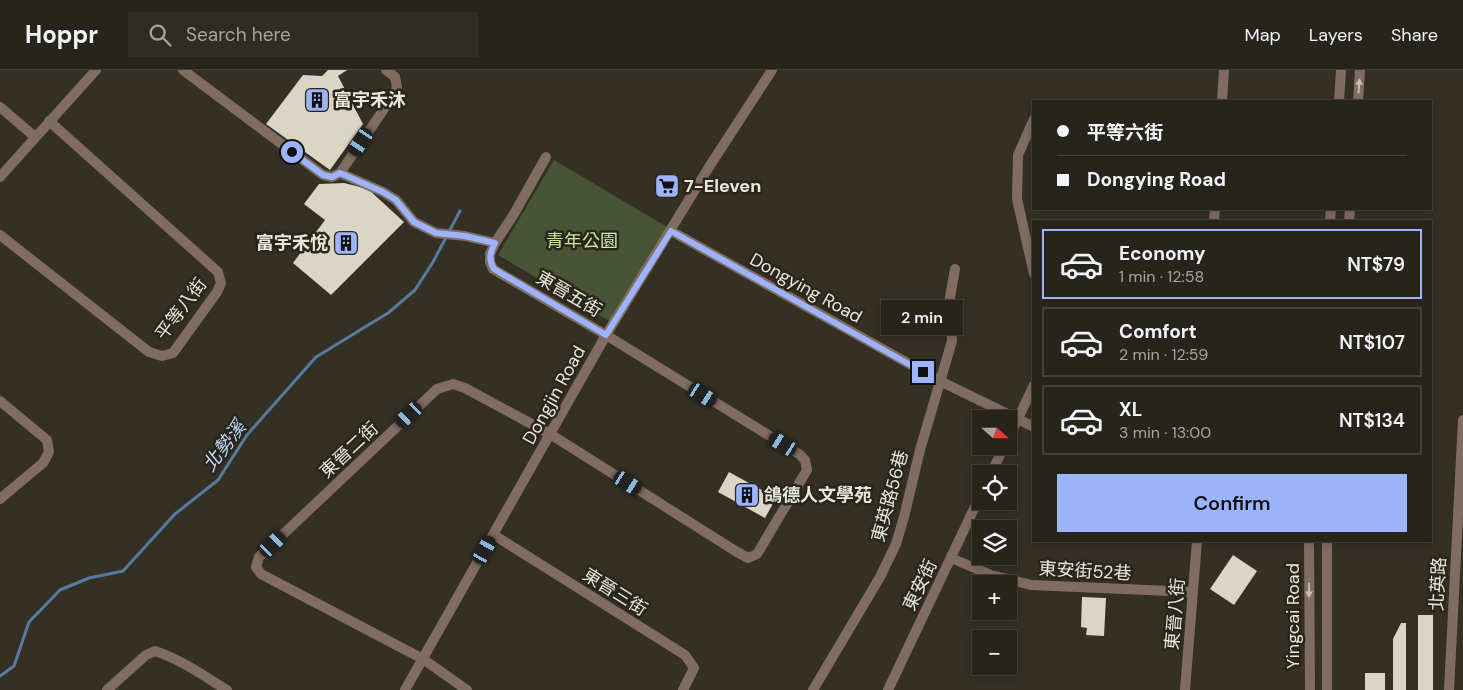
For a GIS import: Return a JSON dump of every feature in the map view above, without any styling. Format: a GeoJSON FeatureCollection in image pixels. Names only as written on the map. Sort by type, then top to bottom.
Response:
{"type":"FeatureCollection","features":[{"type":"Feature","properties":{"kind":"street"},"geometry":{"type":"LineString","coordinates":[[0,177],[96,70]]}},
{"type":"Feature","properties":{"kind":"street"},"geometry":{"type":"LineString","coordinates":[[183,70],[323,175],[332,177],[340,173],[398,87],[395,77],[386,70]]}},
{"type":"Feature","properties":{"kind":"street","name":"Dongjin Road"},"geometry":{"type":"LineString","coordinates":[[405,690],[606,335],[709,166],[772,70]]}},
{"type":"Feature","properties":{"kind":"street"},"geometry":{"type":"LineString","coordinates":[[1222,100],[1224,70]]}},
{"type":"Feature","properties":{"kind":"street"},"geometry":{"type":"LineString","coordinates":[[1338,100],[1341,70]]}},
{"type":"Feature","properties":{"kind":"street"},"geometry":{"type":"LineString","coordinates":[[1358,100],[1360,70]]}},
{"type":"Feature","properties":{"kind":"street"},"geometry":{"type":"LineString","coordinates":[[0,107],[35,137]]}},
{"type":"Feature","properties":{"kind":"street","name":"平等八街"},"geometry":{"type":"LineString","coordinates":[[0,235],[148,352],[162,356],[173,353],[217,292],[221,283],[218,272],[49,121]]}},
{"type":"Feature","properties":{"kind":"street"},"geometry":{"type":"LineString","coordinates":[[1032,123],[1018,155],[1017,200],[1032,265]]}},
{"type":"Feature","properties":{"kind":"street","name":"東晉五街"},"geometry":{"type":"LineString","coordinates":[[546,156],[514,214],[495,243],[490,254],[490,262],[494,269],[606,335],[799,454],[805,460],[807,470],[777,520]]}},
{"type":"Feature","properties":{"kind":"street"},"geometry":{"type":"LineString","coordinates":[[340,173],[383,192],[396,200],[414,222],[436,233],[465,236],[495,243]]}},
{"type":"Feature","properties":{"kind":"street","name":"Dongying Road"},"geometry":{"type":"LineString","coordinates":[[671,231],[940,381],[999,410]]}},
{"type":"Feature","properties":{"kind":"street","name":"東英路56巷"},"geometry":{"type":"LineString","coordinates":[[813,690],[880,577],[896,544],[920,450],[952,341],[950,297],[955,269]]}},
{"type":"Feature","properties":{"kind":"street","name":"東晉二街"},"geometry":{"type":"LineString","coordinates":[[467,690],[423,659],[261,574],[256,567],[259,557],[437,389],[452,384],[465,388],[550,434],[748,558],[756,554],[777,520]]}},
{"type":"Feature","properties":{"kind":"street"},"geometry":{"type":"LineString","coordinates":[[1018,417],[1032,389]]}},
{"type":"Feature","properties":{"kind":"street"},"geometry":{"type":"LineString","coordinates":[[0,401],[47,440],[49,452],[43,463],[0,499]]}},
{"type":"Feature","properties":{"kind":"street","name":"Dongying Road"},"geometry":{"type":"LineString","coordinates":[[1018,419],[1032,426]]}},
{"type":"Feature","properties":{"kind":"street","name":"北英路"},"geometry":{"type":"LineString","coordinates":[[1449,690],[1458,617],[1463,420]]}},
{"type":"Feature","properties":{"kind":"street","name":"東安街"},"geometry":{"type":"LineString","coordinates":[[890,690],[974,510]]}},
{"type":"Feature","properties":{"kind":"street","name":"東晉三街"},"geometry":{"type":"LineString","coordinates":[[494,535],[685,655],[694,668],[682,690]]}},
{"type":"Feature","properties":{"kind":"street","name":"東晉八街"},"geometry":{"type":"LineString","coordinates":[[1185,690],[1197,542]]}},
{"type":"Feature","properties":{"kind":"street","name":"Yingcai Road"},"geometry":{"type":"LineString","coordinates":[[1309,542],[1310,690]]}},
{"type":"Feature","properties":{"kind":"street","name":"Yingcai Road"},"geometry":{"type":"LineString","coordinates":[[1327,542],[1327,690]]}},
{"type":"Feature","properties":{"kind":"street","name":"東安街52巷"},"geometry":{"type":"LineString","coordinates":[[951,558],[991,574],[1031,585],[1193,592]]}},
{"type":"Feature","properties":{"kind":"street"},"geometry":{"type":"LineString","coordinates":[[107,690],[146,655],[155,651],[193,669],[227,690]]}},
{"type":"Feature","properties":{"kind":"green space","name":"青年公園"},"geometry":{"type":"Polygon","coordinates":[[[554,160],[667,227],[611,322],[498,255],[554,160]]]}},
{"type":"Feature","properties":{"kind":"building","name":"富宇禾沐"},"geometry":{"type":"Polygon","coordinates":[[[328,70],[347,70],[338,76],[363,124],[330,170],[266,124],[303,75],[322,76],[328,70]]]}},
{"type":"Feature","properties":{"kind":"building","name":"富宇禾悅"},"geometry":{"type":"Polygon","coordinates":[[[344,183],[368,189],[404,222],[331,295],[293,263],[325,220],[304,204],[319,184],[344,183]]]}},
{"type":"Feature","properties":{"kind":"building","name":"鴿德人文學苑"},"geometry":{"type":"Polygon","coordinates":[[[729,472],[776,498],[765,518],[718,492],[729,472]]]}},
{"type":"Feature","properties":{"kind":"building"},"geometry":{"type":"Polygon","coordinates":[[[1233,555],[1257,571],[1234,605],[1210,589],[1233,555]]]}},
{"type":"Feature","properties":{"kind":"building"},"geometry":{"type":"Polygon","coordinates":[[[1082,597],[1106,598],[1104,636],[1086,635],[1087,628],[1081,627],[1082,597]]]}},
{"type":"Feature","properties":{"kind":"building"},"geometry":{"type":"Polygon","coordinates":[[[1418,615],[1433,615],[1433,690],[1418,690],[1418,615]]]}},
{"type":"Feature","properties":{"kind":"building"},"geometry":{"type":"Polygon","coordinates":[[[1401,623],[1406,623],[1406,690],[1393,690],[1393,639],[1401,623]]]}},
{"type":"Feature","properties":{"kind":"building"},"geometry":{"type":"Polygon","coordinates":[[[1365,673],[1385,673],[1385,690],[1365,690],[1365,673]]]}},
{"type":"Feature","properties":{"kind":"waterway","name":"北勢溪"},"geometry":{"type":"LineString","coordinates":[[0,676],[14,666],[29,622],[60,590],[89,578],[123,571],[175,514],[218,480],[247,435],[316,357],[388,313],[415,290],[433,262],[460,211]]}},
{"type":"Feature","properties":{"kind":"place","name":"富宇禾沐"},"geometry":{"type":"Point","coordinates":[317,100]}},
{"type":"Feature","properties":{"kind":"place","name":"7-Eleven"},"geometry":{"type":"Point","coordinates":[667,186]}},
{"type":"Feature","properties":{"kind":"place","name":"富宇禾悅"},"geometry":{"type":"Point","coordinates":[346,243]}},
{"type":"Feature","properties":{"kind":"place","name":"鴿德人文學苑"},"geometry":{"type":"Point","coordinates":[747,495]}},
{"type":"Feature","properties":{"kind":"route"},"geometry":{"type":"LineString","coordinates":[[292,152],[323,175],[332,177],[340,173],[383,192],[396,200],[414,222],[436,233],[465,236],[495,243],[490,254],[490,262],[494,269],[606,335],[671,231],[923,372]]}}]}
